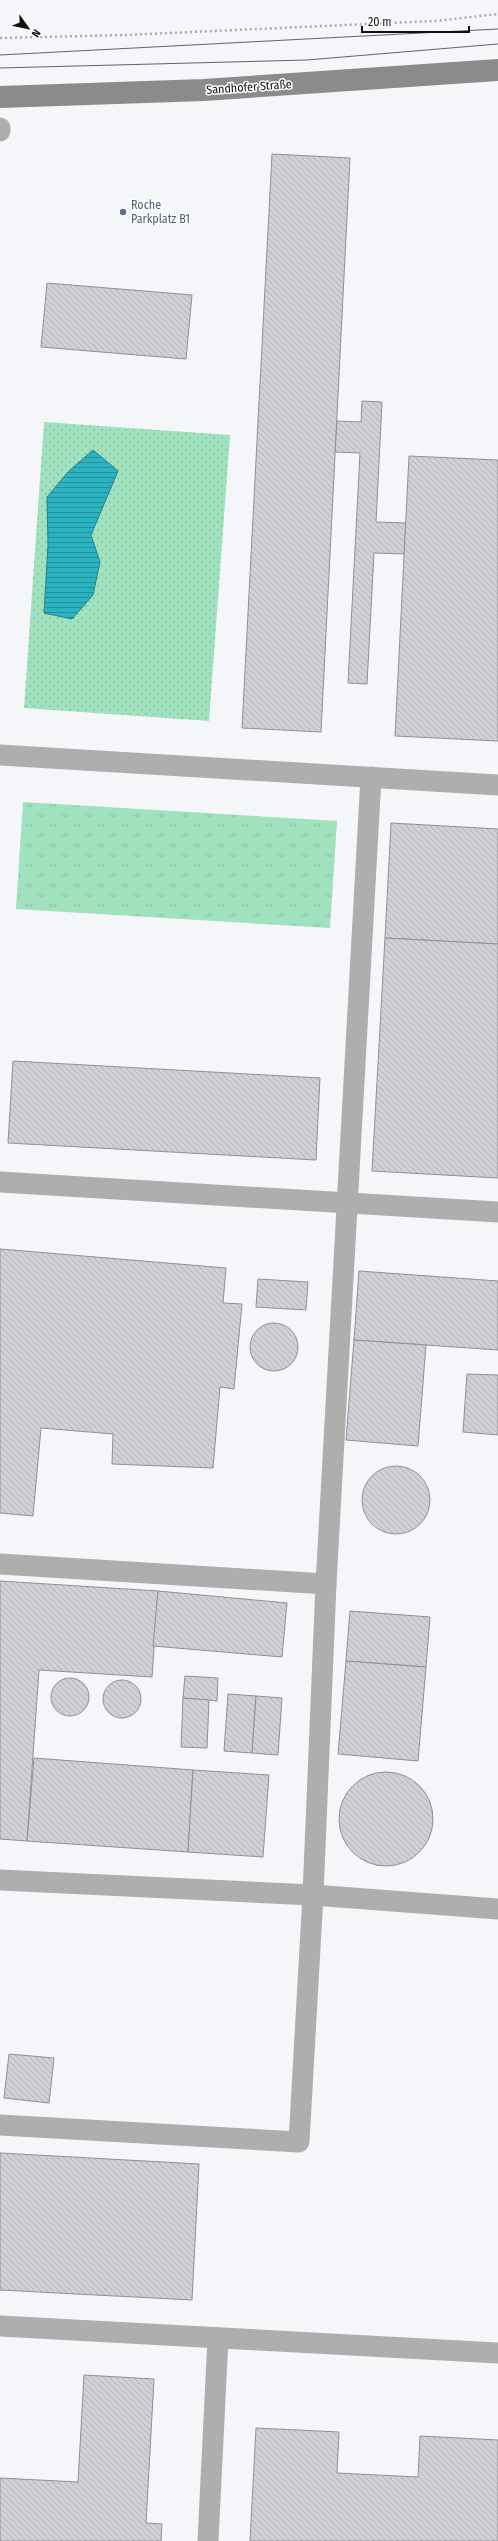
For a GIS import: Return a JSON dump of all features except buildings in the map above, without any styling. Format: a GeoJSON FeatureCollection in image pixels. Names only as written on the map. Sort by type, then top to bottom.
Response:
{"type":"FeatureCollection","features":[{"type":"Feature","properties":{"kind":"street","name":"Sandhofer Straße"},"geometry":{"type":"LineString","coordinates":[[0,98],[204,90],[498,70]]}},
{"type":"Feature","properties":{"kind":"lane"},"geometry":{"type":"LineString","coordinates":[[0,756],[371,777],[498,786]]}},
{"type":"Feature","properties":{"kind":"lane"},"geometry":{"type":"LineString","coordinates":[[0,2124],[299,2142],[313,1895],[326,1584],[371,777]]}},
{"type":"Feature","properties":{"kind":"lane"},"geometry":{"type":"LineString","coordinates":[[0,1182],[498,1212]]}},
{"type":"Feature","properties":{"kind":"lane"},"geometry":{"type":"LineString","coordinates":[[0,1564],[326,1584]]}},
{"type":"Feature","properties":{"kind":"lane"},"geometry":{"type":"LineString","coordinates":[[0,1880],[313,1895],[498,1909]]}},
{"type":"Feature","properties":{"kind":"lane"},"geometry":{"type":"LineString","coordinates":[[0,2326],[498,2353]]}},
{"type":"Feature","properties":{"kind":"lane"},"geometry":{"type":"LineString","coordinates":[[208,2541],[218,2338]]}},
{"type":"Feature","properties":{"kind":"path"},"geometry":{"type":"LineString","coordinates":[[0,38],[427,22],[498,14]]}},
{"type":"Feature","properties":{"kind":"green space"},"geometry":{"type":"Polygon","coordinates":[[[44,422],[230,435],[209,721],[24,708],[44,422]]]}},
{"type":"Feature","properties":{"kind":"green space"},"geometry":{"type":"Polygon","coordinates":[[[23,802],[337,821],[330,928],[16,909],[23,802]]]}},
{"type":"Feature","properties":{"kind":"water"},"geometry":{"type":"Polygon","coordinates":[[[93,450],[118,471],[91,535],[100,562],[93,595],[72,619],[44,613],[48,545],[47,497],[69,471],[93,450]]]}},
{"type":"Feature","properties":{"kind":"tram line"},"geometry":{"type":"LineString","coordinates":[[0,55],[498,29]]}},
{"type":"Feature","properties":{"kind":"tram line"},"geometry":{"type":"LineString","coordinates":[[0,68],[307,60],[498,44]]}},
{"type":"Feature","properties":{"kind":"place","name":"Roche Parkplatz B1"},"geometry":{"type":"Point","coordinates":[123,212]}}]}
